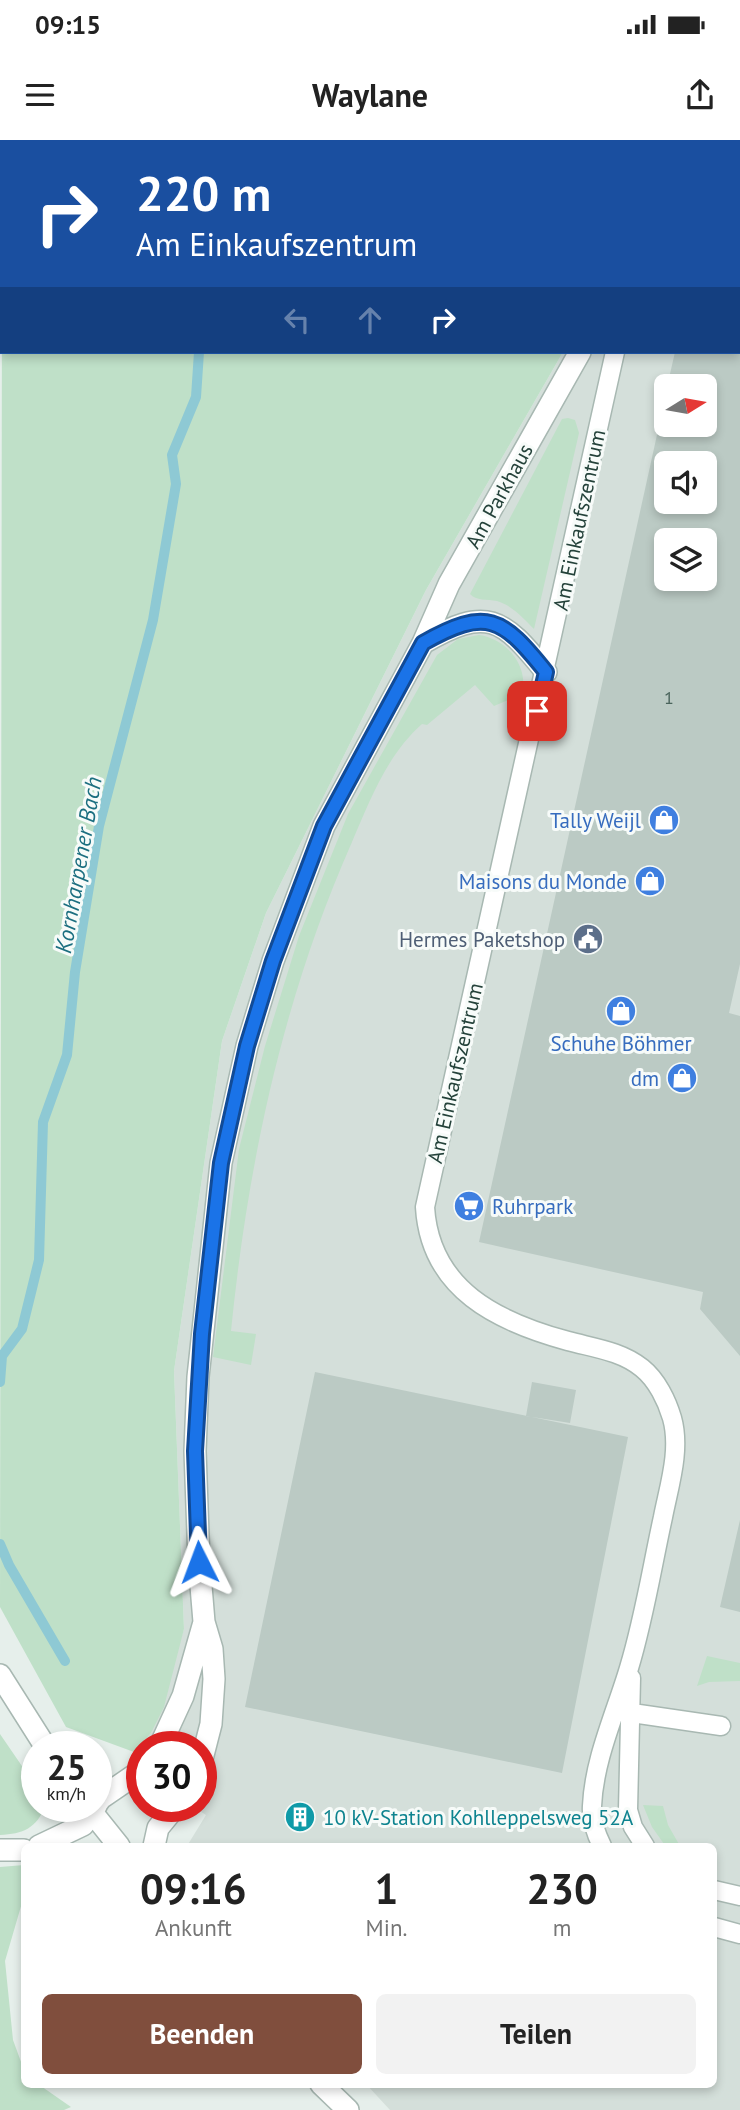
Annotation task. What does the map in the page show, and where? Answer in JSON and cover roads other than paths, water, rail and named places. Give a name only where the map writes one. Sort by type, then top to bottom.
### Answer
[{"type":"street","name":"Am Parkhaus","points":[[209,1731],[214,1679],[212,1649],[204,1622],[197,1511],[198,1377],[221,1163],[247,1046],[273,961],[324,826],[423,643],[449,584],[579,354]]},
{"type":"street","points":[[423,643],[451,627],[472,620],[497,624],[519,639],[546,672]]},
{"type":"street","name":"Am Parkhaus","points":[[167,1731],[183,1696],[204,1622]]},
{"type":"street","points":[[0,1675],[35,1731]]},
{"type":"street","points":[[45,1843],[85,1822]]},
{"type":"street","points":[[103,1822],[117,1843]]},
{"type":"street","points":[[155,1843],[158,1828],[163,1822]]},
{"type":"street","points":[[0,1850],[21,1850]]},
{"type":"street","points":[[325,2088],[348,2110]]},
{"type":"lane","name":"Am Einkaufszentrum","points":[[600,1843],[595,1832],[591,1807],[601,1759],[631,1664],[675,1451],[672,1419],[661,1392],[644,1369],[619,1354],[533,1329],[491,1312],[471,1299],[442,1266],[430,1240],[426,1216],[428,1196],[615,354]]},
{"type":"lane","name":"Am Einkaufszentrum","points":[[631,1664],[632,1713],[626,1784],[628,1810],[644,1843]]},
{"type":"lane","points":[[632,1713],[721,1726]]},
{"type":"lane","points":[[717,1891],[740,1896]]},
{"type":"lane","points":[[717,1928],[740,1934]]},
{"type":"waterway","name":"Kornharpener Bach","points":[[0,1382],[2,1356],[22,1329],[39,1260],[43,1122],[67,1055],[75,972],[99,826],[153,620],[176,484],[172,455],[196,397],[199,354]]},
{"type":"waterway","name":"Kornharpener Bach","points":[[0,1544],[9,1565],[65,1661]]},
{"type":"place","name":"Tally Weijl","points":[[664,820]]},
{"type":"place","name":"Maisons du Monde","points":[[650,881]]},
{"type":"place","name":"Hermes Paketshop","points":[[588,939]]},
{"type":"place","name":"Schuhe Böhmer","points":[[621,1011]]},
{"type":"place","name":"dm","points":[[682,1078]]},
{"type":"place","name":"Ruhrpark","points":[[469,1206]]},
{"type":"place","name":"10 kV-Station Kohlleppelsweg 52A","points":[[300,1817]]}]
